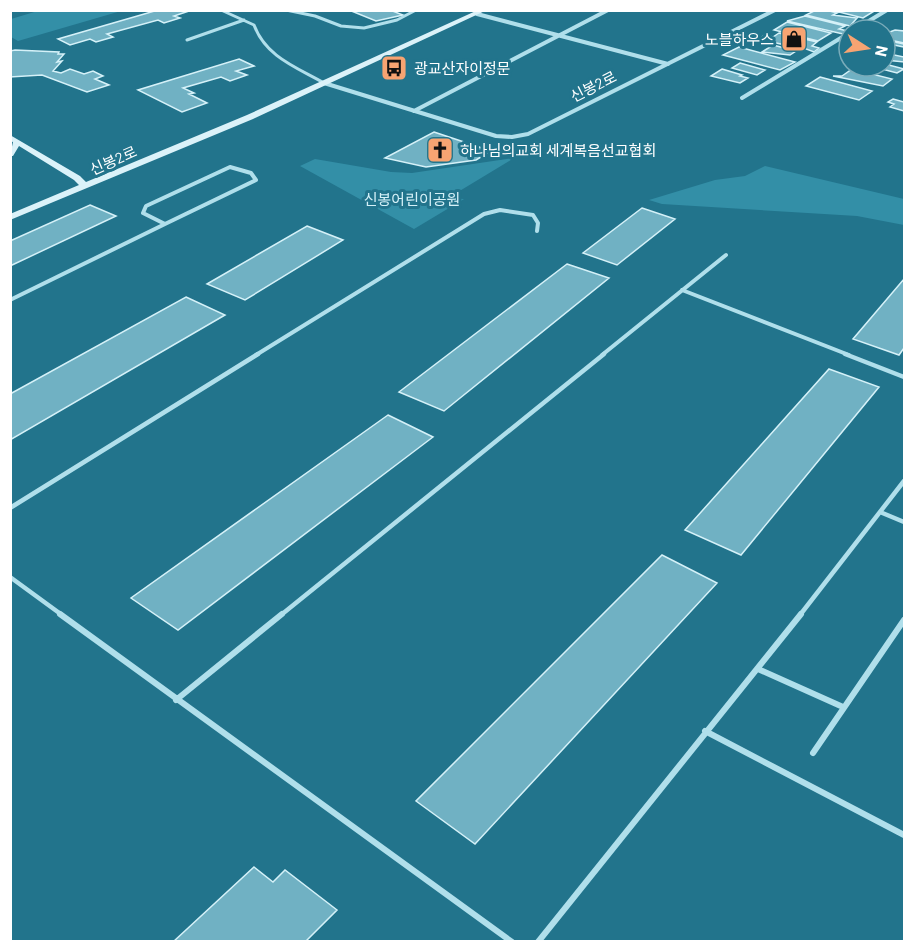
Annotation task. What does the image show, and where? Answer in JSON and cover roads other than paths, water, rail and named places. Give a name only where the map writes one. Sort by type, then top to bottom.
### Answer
[{"type":"street","points":[[414,111],[608,10]]},
{"type":"street","name":"신봉2로","points":[[324,83],[496,136],[512,137],[528,134],[775,10]]},
{"type":"street","points":[[874,18],[887,10]]},
{"type":"street","points":[[481,12],[668,64]]},
{"type":"street","name":"신봉2로","points":[[10,217],[85,187],[324,83],[481,12]]},
{"type":"street","points":[[742,98],[837,40]]},
{"type":"street","points":[[10,154],[14,139],[77,178],[85,187]]},
{"type":"lane","points":[[220,10],[254,25],[260,41],[270,52],[324,83]]},
{"type":"lane","points":[[286,10],[321,17],[331,23],[373,27],[408,16],[416,10]]},
{"type":"lane","points":[[187,40],[243,20]]},
{"type":"lane","points":[[10,300],[166,225],[256,180],[251,173],[230,167],[146,206],[143,213],[166,225]]},
{"type":"lane","points":[[10,508],[484,214],[501,210],[533,215],[538,223],[537,231]]},
{"type":"lane","points":[[176,700],[726,255]]},
{"type":"lane","points":[[682,290],[904,377]]},
{"type":"lane","points":[[538,942],[705,731],[758,669],[904,481]]},
{"type":"lane","points":[[880,512],[904,522]]},
{"type":"lane","points":[[10,577],[176,700],[512,942]]},
{"type":"lane","points":[[813,753],[904,620]]},
{"type":"lane","points":[[758,669],[843,707]]},
{"type":"lane","points":[[705,731],[904,835]]},
{"type":"place","name":"노블하우스","points":[[794,39]]},
{"type":"place","name":"광교산자이정문","points":[[394,68]]},
{"type":"place","name":"하나님의교회 세계복음선교협회","points":[[440,150]]},
{"type":"park label","name":"신봉어린이공원","points":[[412,199]]}]
